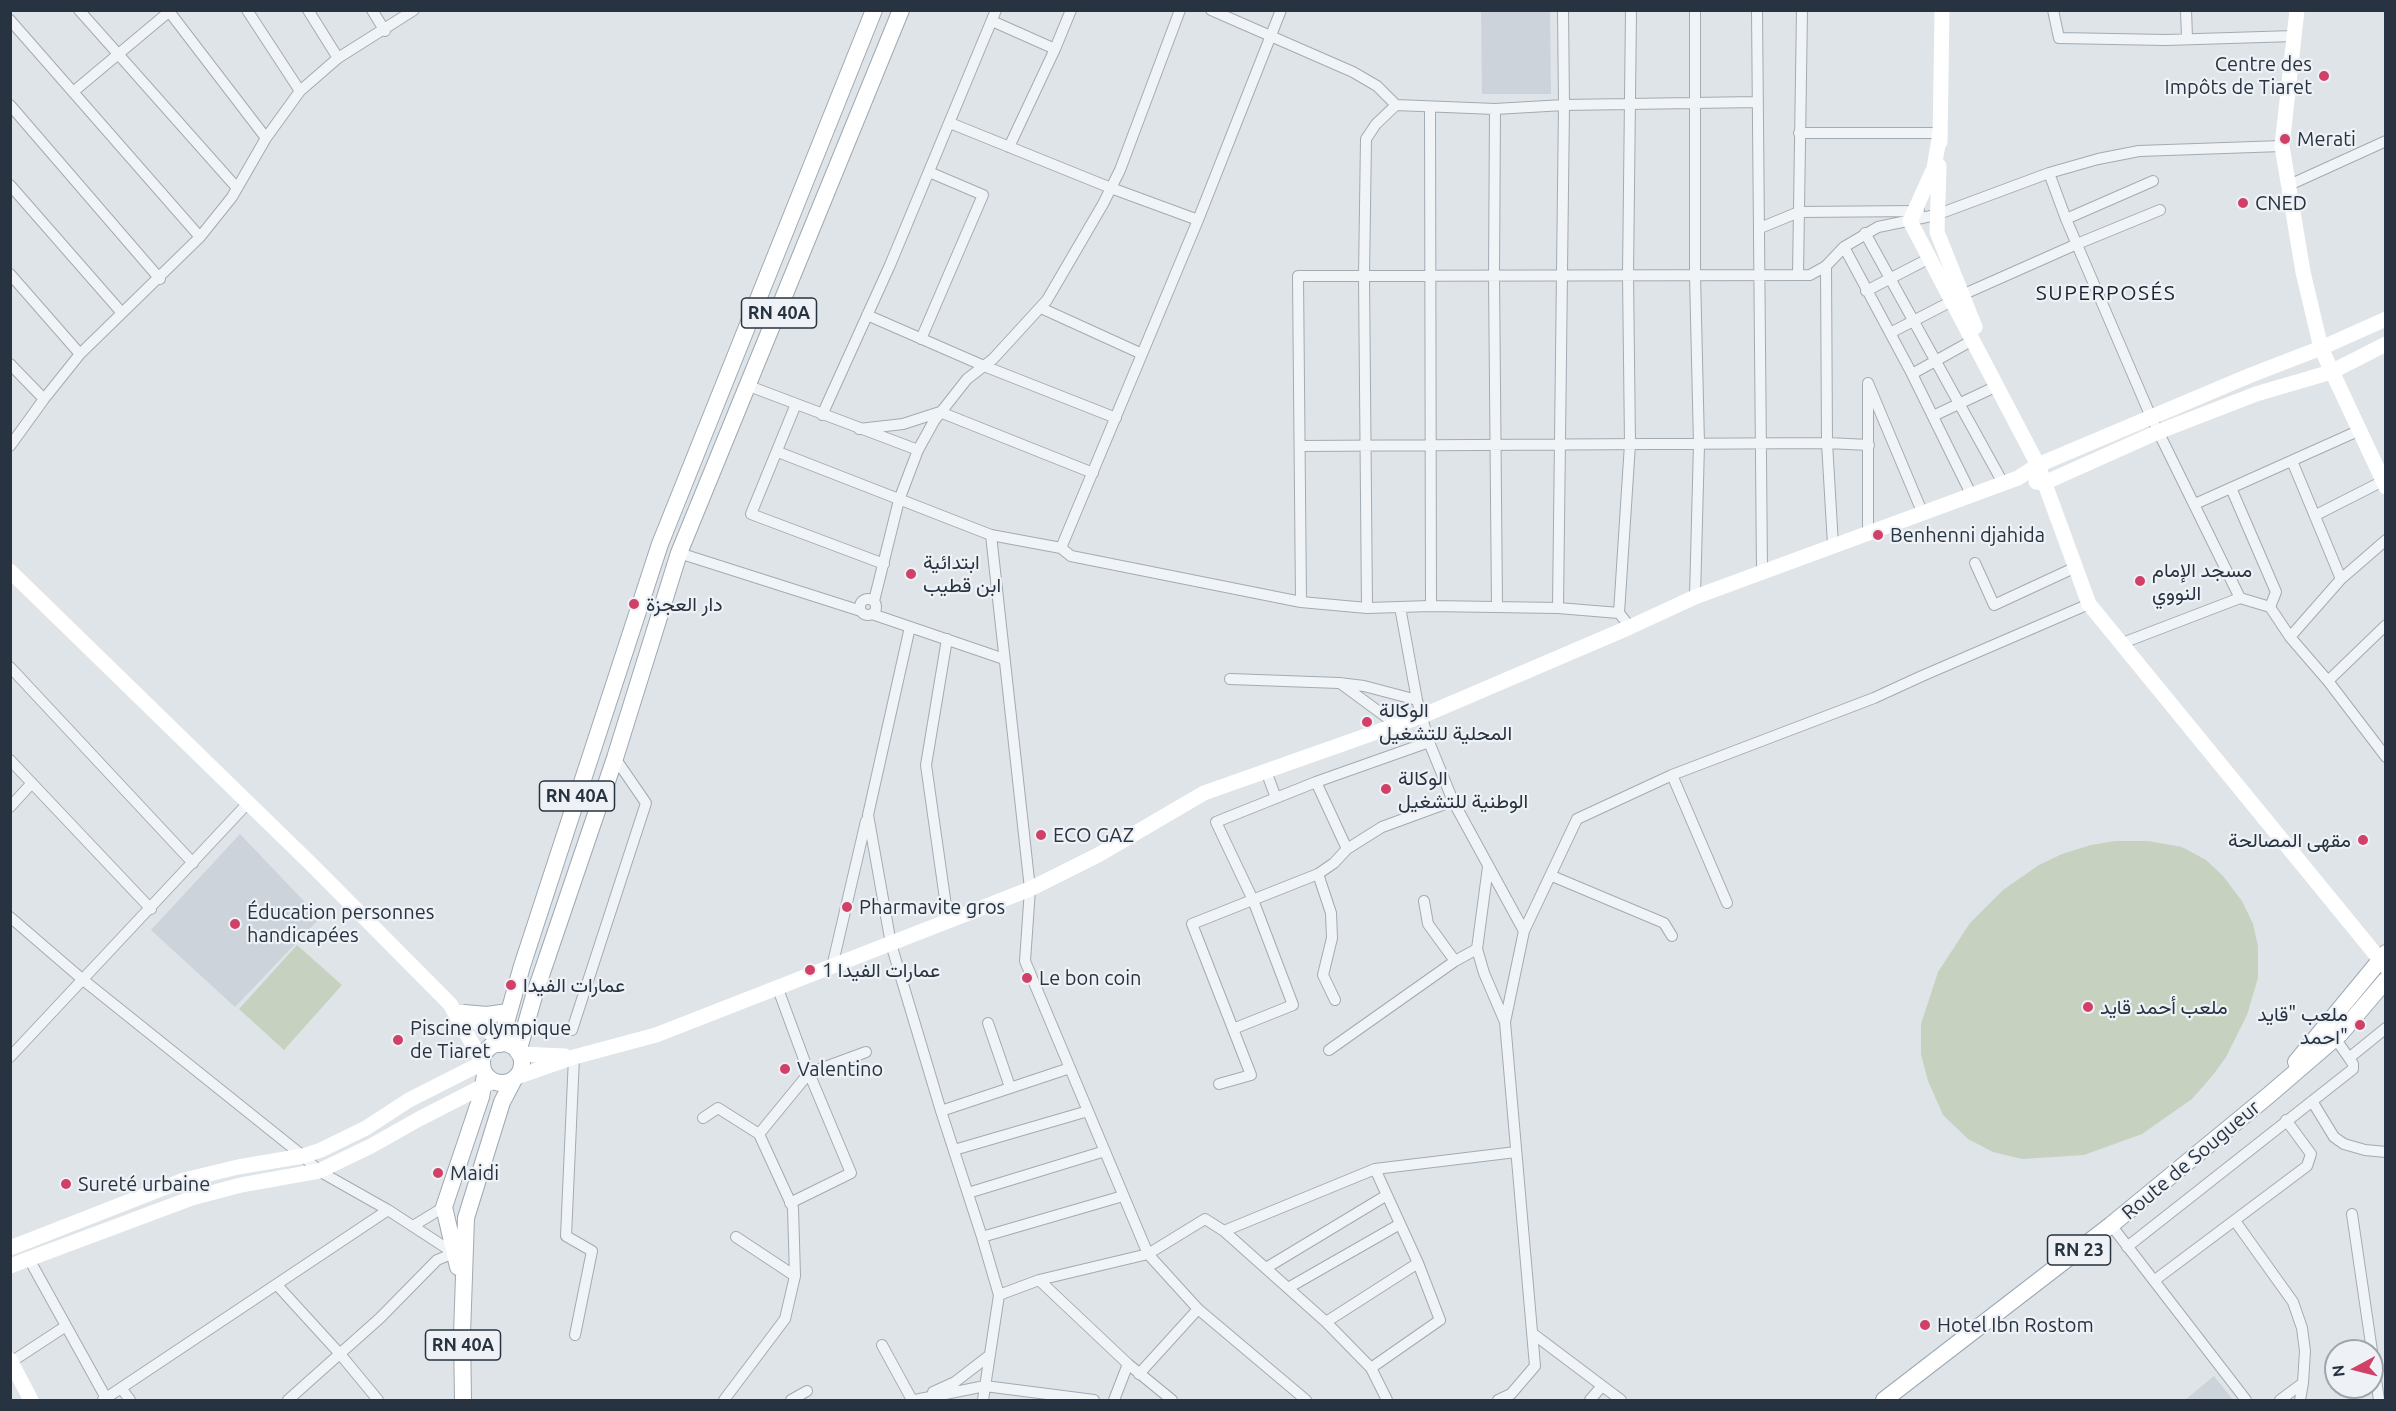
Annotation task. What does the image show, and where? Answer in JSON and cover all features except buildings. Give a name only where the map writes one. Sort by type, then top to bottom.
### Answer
[{"type":"main road","name":"RN 40A","points":[[499,1044],[660,544],[874,10]]},
{"type":"main road","name":"RN 40A","points":[[518,1053],[534,996],[615,758],[680,553],[703,491],[749,386],[901,10]]},
{"type":"main road","points":[[1942,10],[1937,231],[1957,298],[1973,340],[2038,465],[2089,603],[2120,644],[2383,960]]},
{"type":"main road","points":[[2297,10],[2282,146],[2287,186],[2303,272],[2321,348],[2384,484]]},
{"type":"main road","points":[[1940,134],[1934,168],[1912,216],[1928,258],[1957,298],[1997,386]]},
{"type":"main road","points":[[450,1004],[485,1073],[504,1083],[574,1057],[656,1035],[1030,889],[1098,855],[1204,793],[1422,716],[1695,597],[2018,478],[2038,465],[2321,348],[2385,319]]},
{"type":"main road","points":[[2018,478],[2044,483],[2158,432],[2256,394],[2331,372],[2385,344]]},
{"type":"main road","points":[[10,572],[312,864],[450,1004],[489,1030],[499,1044]]},
{"type":"main road","name":"RN 23","points":[[2269,1095],[2383,960]]},
{"type":"main road","name":"RN 23","points":[[2269,1095],[2335,1038],[2385,980]]},
{"type":"main road","points":[[464,1013],[487,1015],[508,1012]]},
{"type":"main road","points":[[444,1207],[485,1073],[487,1049],[499,1044],[510,1045],[518,1053],[521,1068],[515,1078]]},
{"type":"main road","points":[[518,1053],[574,1057]]},
{"type":"main road","points":[[10,1248],[183,1180],[238,1167],[303,1156],[321,1150],[357,1132],[409,1100],[485,1073]]},
{"type":"main road","points":[[10,1266],[192,1198],[241,1185],[319,1171],[371,1146],[485,1073]]},
{"type":"main road","name":"RN 40A","points":[[464,1401],[463,1288],[466,1218],[502,1102],[515,1078]]},
{"type":"main road","name":"Route de Sougueur","points":[[1884,1401],[2112,1225],[2269,1095]]},
{"type":"main road","name":"RN 40A","points":[[444,1207],[463,1288]]},
{"type":"main road","points":[[11,1361],[31,1401]]},
{"type":"street","points":[[79,10],[237,188]]},
{"type":"street","points":[[247,10],[300,91]]},
{"type":"street","points":[[308,10],[338,58]]},
{"type":"street","points":[[372,10],[385,31]]},
{"type":"street","points":[[10,446],[80,354],[160,279],[200,237],[237,188],[266,138],[300,91],[338,58],[385,31],[414,10]]},
{"type":"street","points":[[1009,147],[1071,10]]},
{"type":"street","points":[[867,613],[877,608],[874,601],[899,500],[918,450],[940,412],[967,379],[984,366],[1041,308],[1111,188],[1180,10]]},
{"type":"street","points":[[1211,10],[1353,72],[1377,86],[1396,105],[1494,109],[1630,103],[1758,102]]},
{"type":"street","points":[[1061,548],[1198,220],[1281,10]]},
{"type":"street","points":[[1558,608],[1563,10]]},
{"type":"street","points":[[1630,627],[1619,613],[1630,444],[1628,275],[1631,10]]},
{"type":"street","points":[[1695,10],[1695,275],[1698,444],[1695,597]]},
{"type":"street","points":[[1757,10],[1762,571]]},
{"type":"street","points":[[1798,275],[1802,10]]},
{"type":"street","points":[[2054,10],[2059,38],[2166,40],[2294,36]]},
{"type":"street","points":[[2186,10],[2187,38]]},
{"type":"street","points":[[73,92],[169,11],[266,138]]},
{"type":"street","points":[[822,415],[929,172],[994,16],[1055,49]]},
{"type":"street","points":[[10,20],[200,237]]},
{"type":"street","points":[[10,105],[160,279]]},
{"type":"street","points":[[1367,608],[1364,276],[1366,139],[1376,124],[1396,105]]},
{"type":"street","points":[[1430,108],[1431,606]]},
{"type":"street","points":[[1494,109],[1497,606]]},
{"type":"street","points":[[950,123],[1111,188],[1198,220]]},
{"type":"street","points":[[1799,133],[1940,134]]},
{"type":"street","points":[[2287,186],[2385,141]]},
{"type":"street","points":[[1760,228],[1799,212],[1936,215],[2049,173],[2098,159],[2139,151],[2282,146]]},
{"type":"street","points":[[921,339],[982,195],[929,172]]},
{"type":"street","points":[[2049,173],[2066,219],[2151,417],[2240,598]]},
{"type":"street","points":[[2066,219],[2153,180]]},
{"type":"street","points":[[10,185],[123,314]]},
{"type":"street","points":[[1890,333],[1957,298],[2077,243],[2160,210]]},
{"type":"street","points":[[1301,602],[1298,276],[1810,275],[1826,266],[1844,247],[1865,233],[1912,216]]},
{"type":"street","points":[[1865,233],[2003,483]]},
{"type":"street","points":[[1844,247],[1912,374],[1972,496]]},
{"type":"street","points":[[1866,291],[1928,258]]},
{"type":"street","points":[[1826,266],[1827,443],[1833,545]]},
{"type":"street","points":[[10,274],[80,354]]},
{"type":"street","points":[[1041,308],[1142,354]]},
{"type":"street","points":[[867,315],[984,366],[1116,418]]},
{"type":"street","points":[[1912,374],[1973,340]]},
{"type":"street","points":[[10,364],[44,399]]},
{"type":"street","points":[[1868,533],[1868,383],[1923,514]]},
{"type":"street","points":[[749,386],[918,450]]},
{"type":"street","points":[[1933,416],[1997,386]]},
{"type":"street","points":[[796,404],[751,514],[884,564]]},
{"type":"street","points":[[859,429],[903,424],[940,412],[1093,473]]},
{"type":"street","points":[[2195,504],[2358,431]]},
{"type":"street","points":[[1300,446],[1760,443],[1869,445]]},
{"type":"street","points":[[777,452],[991,535],[1061,548],[1071,556],[1301,602],[1367,608],[1497,606],[1619,613]]},
{"type":"street","points":[[2292,461],[2341,579]]},
{"type":"street","points":[[2316,515],[2384,484]]},
{"type":"street","points":[[2231,488],[2276,592],[2270,607]]},
{"type":"street","points":[[991,535],[1030,889],[1025,962],[1148,1254],[1198,1309],[1306,1401]]},
{"type":"street","points":[[2290,638],[2341,579],[2385,540]]},
{"type":"street","points":[[680,553],[1004,659]]},
{"type":"street","points":[[1975,563],[1994,604],[2076,567]]},
{"type":"street","points":[[2120,644],[2240,598],[2270,607],[2290,638],[2328,681],[2385,757]]},
{"type":"street","points":[[1498,1401],[1511,1394],[1534,1366],[1505,1022],[1524,932],[1577,819],[1672,775],[1874,698],[2089,603]]},
{"type":"street","points":[[1400,607],[1417,700],[1430,742],[1453,801],[1524,932]]},
{"type":"street","points":[[2328,681],[2385,625]]},
{"type":"street","points":[[832,967],[910,627]]},
{"type":"street","points":[[947,639],[926,765],[948,920]]},
{"type":"street","points":[[10,667],[193,863]]},
{"type":"street","points":[[1230,679],[1340,683],[1364,686],[1417,700]]},
{"type":"street","points":[[1340,683],[1397,725]]},
{"type":"street","points":[[1233,1029],[1293,1005],[1252,900],[1216,822],[1316,782],[1430,742]]},
{"type":"street","points":[[572,1030],[646,803],[615,758]]},
{"type":"street","points":[[10,760],[151,909]]},
{"type":"street","points":[[1266,771],[1276,798]]},
{"type":"street","points":[[1672,775],[1727,903]]},
{"type":"street","points":[[1316,782],[1347,849]]},
{"type":"street","points":[[10,807],[32,783]]},
{"type":"street","points":[[1219,1084],[1251,1075],[1192,924],[1318,874],[1334,863],[1347,849],[1382,827],[1453,801]]},
{"type":"street","points":[[10,1057],[248,803]]},
{"type":"street","points":[[868,815],[891,944],[940,1111],[999,1295],[982,1401]]},
{"type":"street","points":[[1488,867],[1477,949],[1484,973],[1505,1022]]},
{"type":"street","points":[[1318,874],[1331,913],[1332,938],[1323,975],[1335,1000]]},
{"type":"street","points":[[1552,876],[1664,923],[1672,936]]},
{"type":"street","points":[[1424,901],[1428,924],[1455,961]]},
{"type":"street","points":[[10,917],[82,979],[319,1171],[388,1210],[454,1253]]},
{"type":"street","points":[[1329,1050],[1455,961],[1477,949]]},
{"type":"street","points":[[778,988],[808,1073],[851,1173],[790,1203]]},
{"type":"street","points":[[988,1023],[1010,1088]]},
{"type":"street","points":[[2349,1058],[2385,1028]]},
{"type":"street","points":[[2127,1247],[2353,1069],[2353,1064],[2335,1038]]},
{"type":"street","points":[[759,1134],[808,1073],[866,1052]]},
{"type":"street","points":[[574,1057],[566,1236],[592,1251],[575,1335]]},
{"type":"street","points":[[940,1111],[1070,1068]]},
{"type":"street","points":[[2312,1101],[2334,1137],[2343,1144],[2385,1152]]},
{"type":"street","points":[[703,1118],[718,1108],[759,1134],[793,1208],[795,1276],[785,1319],[724,1401]]},
{"type":"street","points":[[954,1150],[1088,1111]]},
{"type":"street","points":[[2155,1280],[2307,1166],[2311,1154],[2286,1120]]},
{"type":"street","points":[[968,1193],[1105,1151]]},
{"type":"street","points":[[1224,1231],[1375,1169],[1516,1152]]},
{"type":"street","points":[[1371,1368],[1440,1320],[1418,1263],[1375,1169]]},
{"type":"street","points":[[1266,1268],[1387,1195]]},
{"type":"street","points":[[982,1237],[1124,1196]]},
{"type":"street","points":[[413,1226],[444,1207]]},
{"type":"street","points":[[28,1259],[105,1399],[388,1210]]},
{"type":"street","points":[[2352,1214],[2370,1339]]},
{"type":"street","points":[[999,1295],[1039,1280],[1148,1254],[1205,1219],[1224,1231],[1326,1322],[1371,1368],[1387,1401]]},
{"type":"street","points":[[2235,1221],[2293,1302],[2302,1328],[2305,1351],[2300,1401]]},
{"type":"street","points":[[1288,1288],[1400,1224]]},
{"type":"street","points":[[2112,1225],[2246,1401]]},
{"type":"street","points":[[736,1237],[795,1276]]},
{"type":"street","points":[[288,1401],[380,1318],[437,1260],[454,1253]]},
{"type":"street","points":[[1326,1322],[1418,1263]]},
{"type":"street","points":[[1039,1280],[1128,1364],[1172,1401]]},
{"type":"street","points":[[277,1285],[340,1354],[378,1401]]},
{"type":"street","points":[[1140,1374],[1198,1309]]},
{"type":"street","points":[[11,1361],[66,1326]]},
{"type":"street","points":[[1532,1333],[1621,1401]]},
{"type":"street","points":[[882,1345],[914,1401]]},
{"type":"street","points":[[914,1401],[955,1382],[990,1355]]},
{"type":"street","points":[[1114,1401],[1128,1364]]},
{"type":"street","points":[[2280,1401],[2303,1383]]},
{"type":"street","points":[[914,1401],[985,1386],[1033,1397],[1094,1401]]},
{"type":"street","points":[[1590,1401],[1602,1386]]},
{"type":"street","points":[[121,1388],[130,1401]]},
{"type":"street","points":[[791,1401],[807,1391]]},
{"type":"shaded area","points":[[1481,11],[1550,11],[1551,94],[1482,94]]},
{"type":"shaded area","name":"Éducation personnes handicapées","points":[[240,834],[320,918],[235,1007],[151,930]]},
{"type":"shaded area","points":[[2214,1376],[2233,1400],[2185,1400]]},
{"type":"green space","name":"ملعب أحمد قايد","points":[[2115,841],[2148,841],[2182,847],[2206,860],[2223,876],[2242,901],[2253,924],[2258,946],[2258,978],[2247,1015],[2226,1057],[2192,1099],[2142,1134],[2084,1155],[2022,1159],[1993,1152],[1968,1139],[1943,1115],[1928,1081],[1921,1054],[1921,1024],[1938,972],[1970,923],[2003,890],[2039,865],[2062,854],[2091,845]]},
{"type":"green space","points":[[297,945],[342,985],[284,1050],[239,1009]]},
{"type":"place","name":"Centre des Impôts de Tiaret","points":[[2324,76]]},
{"type":"place","name":"Merati","points":[[2285,139]]},
{"type":"place","name":"CNED","points":[[2243,203]]},
{"type":"place","name":"Benhenni djahida","points":[[1878,535]]},
{"type":"place","name":"ابتدائية ابن قطيب","points":[[911,574]]},
{"type":"place","name":"مسجد الإمام النووي","points":[[2140,581]]},
{"type":"place","name":"دار العجزة","points":[[634,604]]},
{"type":"place","name":"الوكالة المحلية للتشغيل","points":[[1367,722]]},
{"type":"place","name":"الوكالة الوطنية للتشغيل","points":[[1386,789]]},
{"type":"place","name":"ECO GAZ","points":[[1041,835]]},
{"type":"place","name":"مقهى المصالحة","points":[[2363,840]]},
{"type":"place","name":"Pharmavite gros","points":[[847,907]]},
{"type":"place","name":"Éducation personnes handicapées","points":[[235,924]]},
{"type":"place","name":"عمارات الفيدا 1","points":[[810,970]]},
{"type":"place","name":"Le bon coin","points":[[1027,978]]},
{"type":"place","name":"عمارات الفيدا","points":[[511,985]]},
{"type":"place","name":"ملعب أحمد قايد","points":[[2088,1007]]},
{"type":"place","name":"ملعب \"قايد احمد\"","points":[[2360,1025]]},
{"type":"place","name":"Piscine olympique de Tiaret","points":[[398,1040]]},
{"type":"place","name":"Valentino","points":[[785,1069]]},
{"type":"place","name":"Maidi","points":[[438,1173]]},
{"type":"place","name":"Sureté urbaine","points":[[66,1184]]},
{"type":"place","name":"Hotel Ibn Rostom","points":[[1925,1325]]},
{"type":"district","name":"SUPERPOSÉS","points":[[2106,293]]}]
